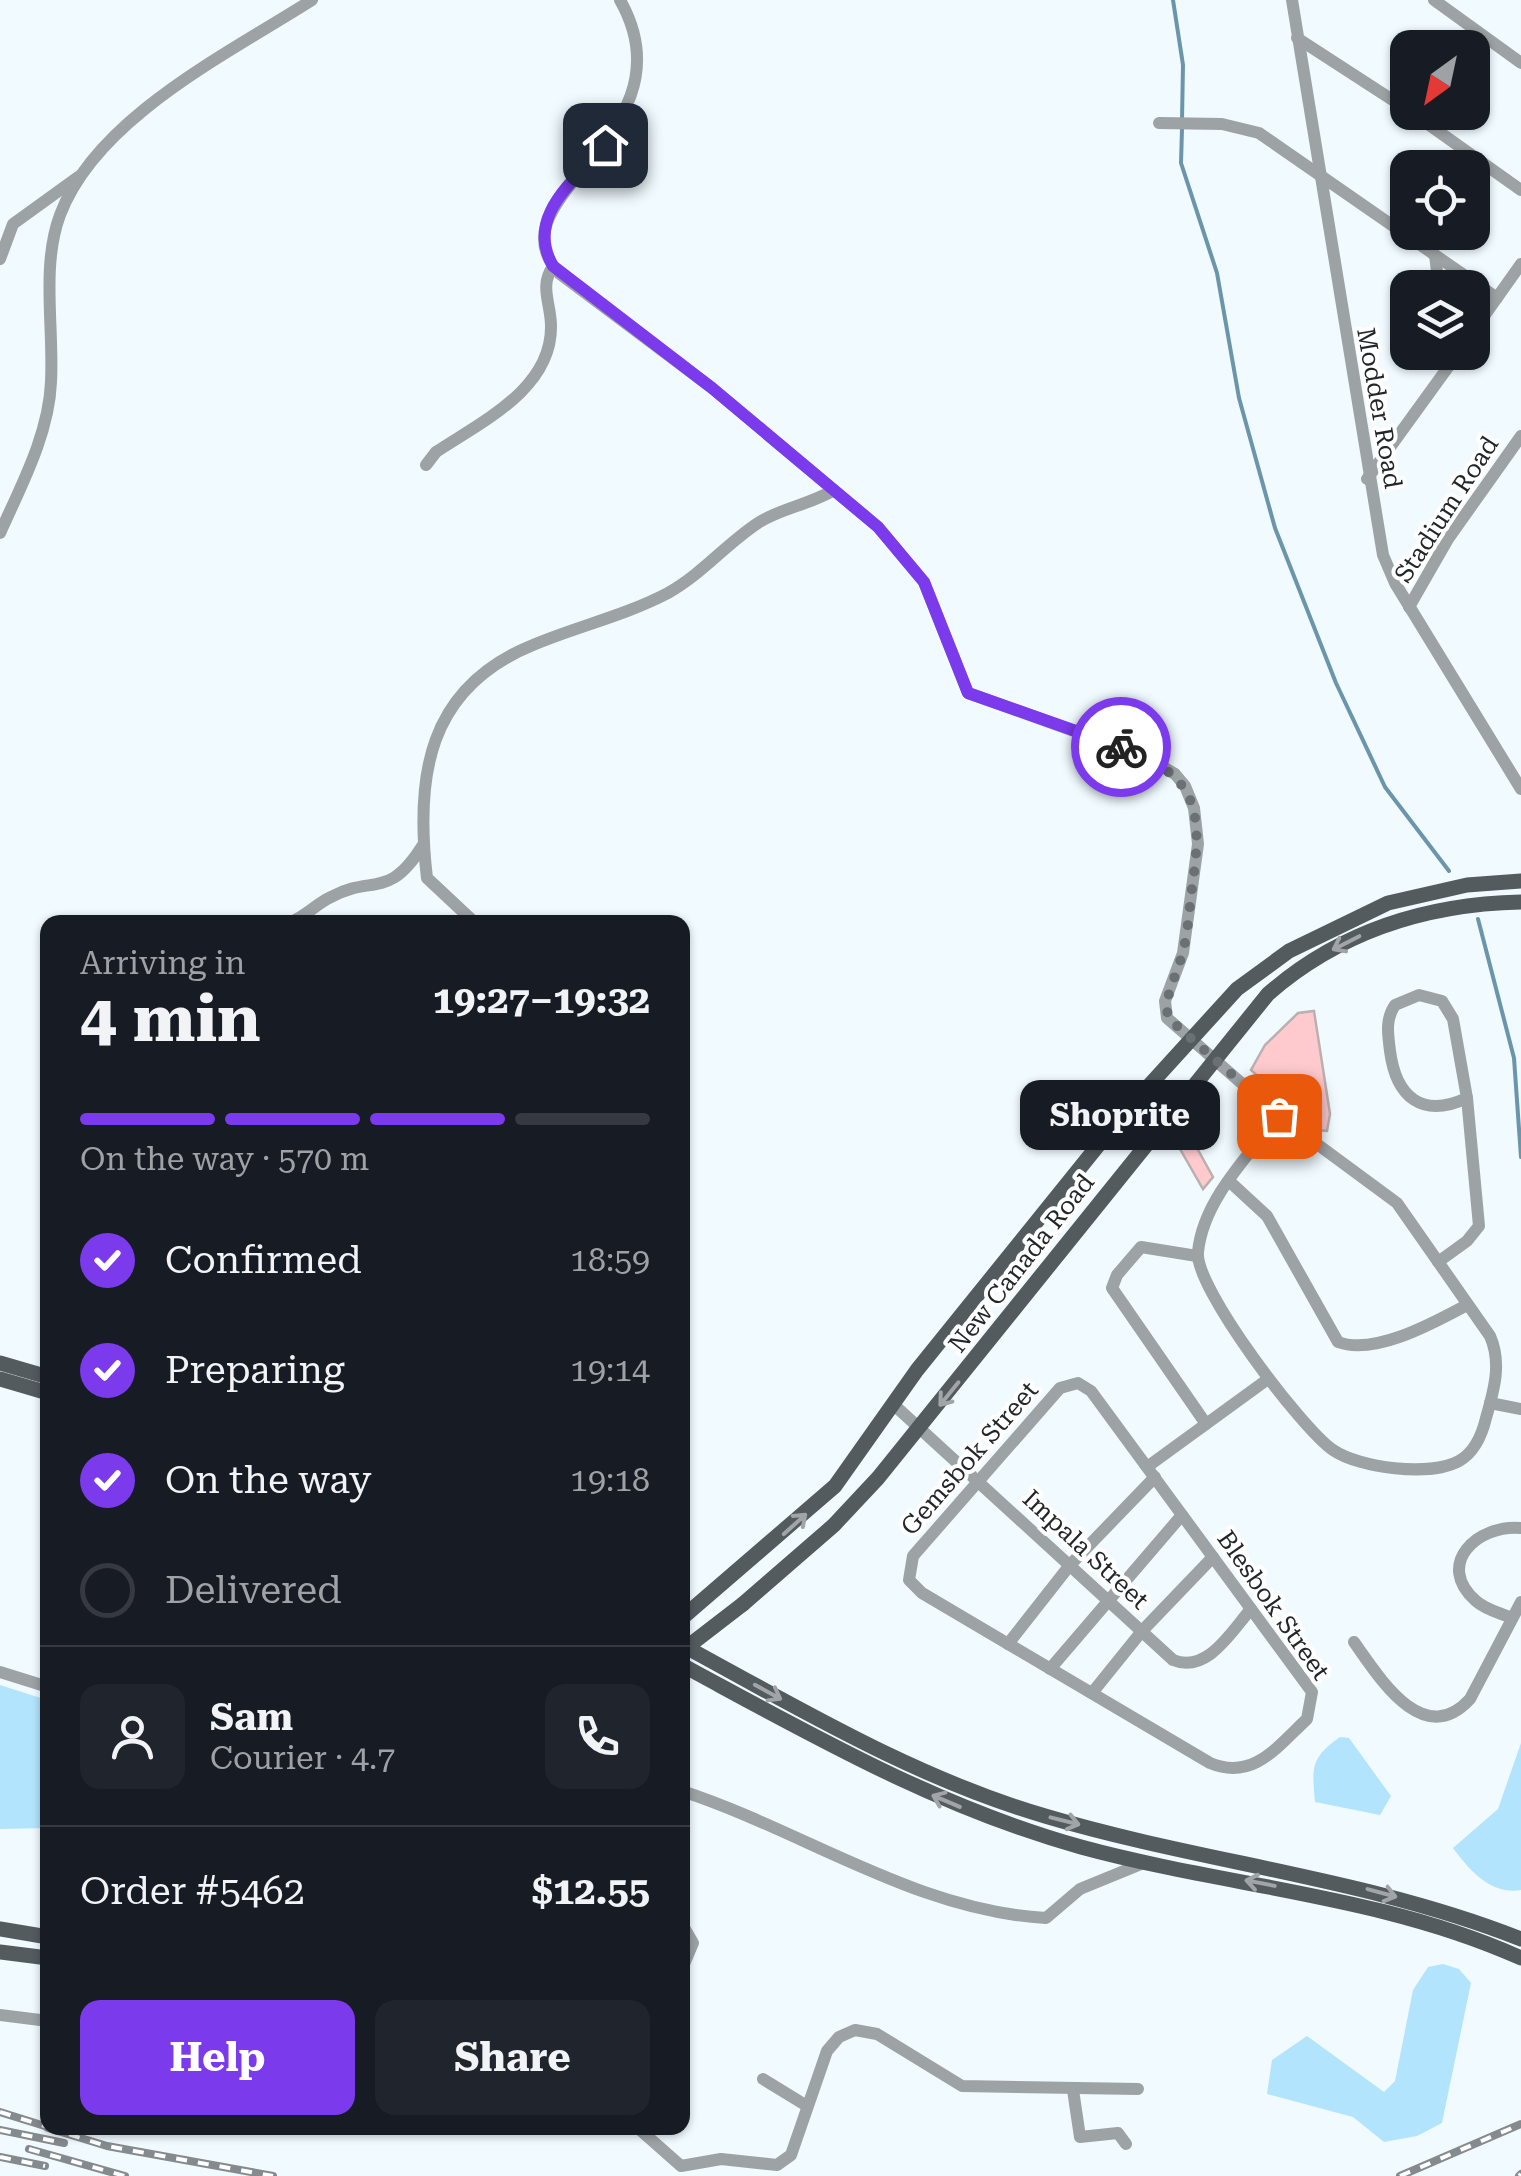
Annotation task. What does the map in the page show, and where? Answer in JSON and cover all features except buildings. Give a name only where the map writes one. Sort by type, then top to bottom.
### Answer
[{"type":"main road","name":"New Canada Road","points":[[690,1612],[835,1486],[893,1404],[1124,1112],[1237,989],[1289,952],[1371,909],[1423,892],[1521,882]]},
{"type":"main road","name":"New Canada Road","points":[[690,1642],[743,1604],[834,1525],[921,1427],[1258,1004],[1307,964],[1384,924],[1474,904],[1521,902]]},
{"type":"main road","points":[[0,1363],[40,1375]]},
{"type":"main road","points":[[0,1378],[40,1390]]},
{"type":"main road","points":[[690,1652],[824,1723],[965,1788],[1128,1837],[1377,1891],[1454,1913],[1521,1939]]},
{"type":"main road","points":[[690,1668],[916,1788],[1020,1828],[1146,1862],[1366,1906],[1442,1927],[1521,1958]]},
{"type":"main road","points":[[0,1929],[40,1936]]},
{"type":"main road","points":[[0,1952],[40,1957]]},
{"type":"street","points":[[0,258],[14,224],[80,176],[138,113],[312,0]]},
{"type":"street","points":[[620,0],[637,42],[633,90],[612,135],[550,208],[543,242],[553,266],[712,388],[878,527],[920,575],[968,693],[1144,756],[1185,786],[1194,808],[1198,844],[1183,954],[1165,1001],[1168,1018],[1211,1060],[1279,1116],[1397,1203],[1467,1305],[1498,1355],[1480,1439],[1458,1461],[1406,1468],[1367,1464],[1329,1447],[1268,1379],[1231,1322],[1197,1256],[1204,1224],[1229,1181],[1279,1116]]},
{"type":"street","name":"Modder Road","points":[[1292,0],[1383,555],[1410,607],[1521,789]]},
{"type":"street","points":[[1434,0],[1521,64]]},
{"type":"street","points":[[1297,38],[1390,99]]},
{"type":"street","points":[[1166,124],[1246,128],[1496,298]]},
{"type":"street","points":[[1436,130],[1521,190]]},
{"type":"street","points":[[0,533],[44,422],[51,386],[52,261],[60,216],[80,176]]},
{"type":"street","points":[[1435,256],[1436,270]]},
{"type":"street","points":[[1490,307],[1521,264]]},
{"type":"street","points":[[426,464],[436,452],[522,392],[538,372],[548,354],[552,329],[544,284],[553,266]]},
{"type":"street","points":[[1368,479],[1447,370]]},
{"type":"street","name":"Stadium Road","points":[[1410,607],[1448,538],[1521,436]]},
{"type":"street","points":[[467,915],[427,878],[426,762],[447,717],[475,678],[532,645],[601,624],[668,592],[759,522],[805,507],[834,490]]},
{"type":"street","points":[[302,915],[334,895],[385,884],[414,861],[424,846]]},
{"type":"street","points":[[1438,1262],[1467,1241],[1478,1226],[1467,1098],[1448,1008],[1431,996],[1413,997],[1395,1005],[1387,1026],[1401,1088],[1414,1100],[1435,1107],[1448,1107],[1467,1098]]},
{"type":"street","points":[[1229,1181],[1266,1216],[1314,1293],[1331,1332],[1343,1344],[1361,1345],[1418,1331],[1467,1305]]},
{"type":"street","points":[[1197,1256],[1141,1248],[1118,1275],[1112,1290],[1206,1424]]},
{"type":"street","points":[[1008,1644],[1151,1472],[1206,1424],[1268,1379]]},
{"type":"street","name":"Blesbok Street","points":[[908,1576],[916,1590],[1210,1764],[1237,1771],[1250,1768],[1307,1719],[1314,1701],[1297,1669],[1091,1391],[1078,1384]]},
{"type":"street","name":"Gemsbok Street","points":[[908,1576],[912,1556],[976,1479],[1049,1398],[1065,1385],[1078,1384]]},
{"type":"street","points":[[1490,1403],[1521,1409]]},
{"type":"street","name":"Impala Street","points":[[893,1404],[1174,1660],[1191,1664],[1211,1654],[1251,1610]]},
{"type":"street","points":[[1050,1668],[1182,1514]]},
{"type":"street","points":[[1512,1618],[1473,1598],[1462,1578],[1461,1560],[1475,1538],[1502,1528],[1521,1528]]},
{"type":"street","points":[[1092,1694],[1142,1631],[1213,1557]]},
{"type":"street","points":[[1354,1642],[1408,1710],[1439,1716],[1458,1710],[1470,1699],[1521,1602]]},
{"type":"street","points":[[0,1672],[40,1684]]},
{"type":"street","points":[[690,1794],[913,1888],[1018,1916],[1046,1918],[1080,1888],[1146,1862]]},
{"type":"street","points":[[0,2014],[40,2020]]},
{"type":"street","points":[[645,2135],[676,2164],[687,2166],[721,2159],[773,2166],[791,2155],[827,2051],[839,2037],[855,2030],[876,2034],[962,2086],[1138,2089]]},
{"type":"street","points":[[763,2079],[807,2106]]},
{"type":"street","points":[[1072,2090],[1079,2136],[1118,2133],[1126,2144]]},
{"type":"shaded area","points":[[0,1685],[40,1698],[40,1828],[0,1829]]},
{"type":"shaded area","points":[[1340,1737],[1349,1738],[1391,1796],[1380,1815],[1315,1802],[1315,1765],[1323,1751]]},
{"type":"shaded area","points":[[1521,1743],[1521,1890],[1510,1891],[1482,1880],[1453,1848],[1498,1809]]},
{"type":"shaded area","points":[[1443,1964],[1459,1969],[1471,1983],[1442,2123],[1417,2136],[1384,2142],[1353,2117],[1267,2094],[1272,2060],[1307,2036],[1384,2092],[1395,2081],[1413,1990],[1428,1967]]},
{"type":"waterway","points":[[1173,0],[1183,65],[1182,120]]},
{"type":"waterway","points":[[1182,129],[1181,163],[1217,273],[1239,398],[1275,528],[1336,683],[1385,787],[1449,871]]},
{"type":"waterway","points":[[1478,919],[1514,1058],[1521,1157]]},
{"type":"railway","points":[[0,2112],[40,2124]]},
{"type":"railway","points":[[1400,2176],[1521,2124]]},
{"type":"railway","points":[[0,2130],[64,2143]]},
{"type":"railway","points":[[71,2135],[107,2146],[273,2176]]},
{"type":"railway","points":[[29,2149],[125,2176]]},
{"type":"railway","points":[[0,2157],[45,2166]]},
{"type":"way so far","points":[[1121,747],[1160,763],[1174,774],[1191,799],[1198,827],[1183,954],[1165,1001],[1168,1018],[1211,1060],[1279,1116]]},
{"type":"place","name":"Shoprite","points":[[1279,1116]]},
{"type":"route","points":[[605,145],[554,202],[546,217],[543,242],[553,266],[712,388],[878,527],[924,582],[968,693],[1076,731],[1096,742],[1121,747]]}]
